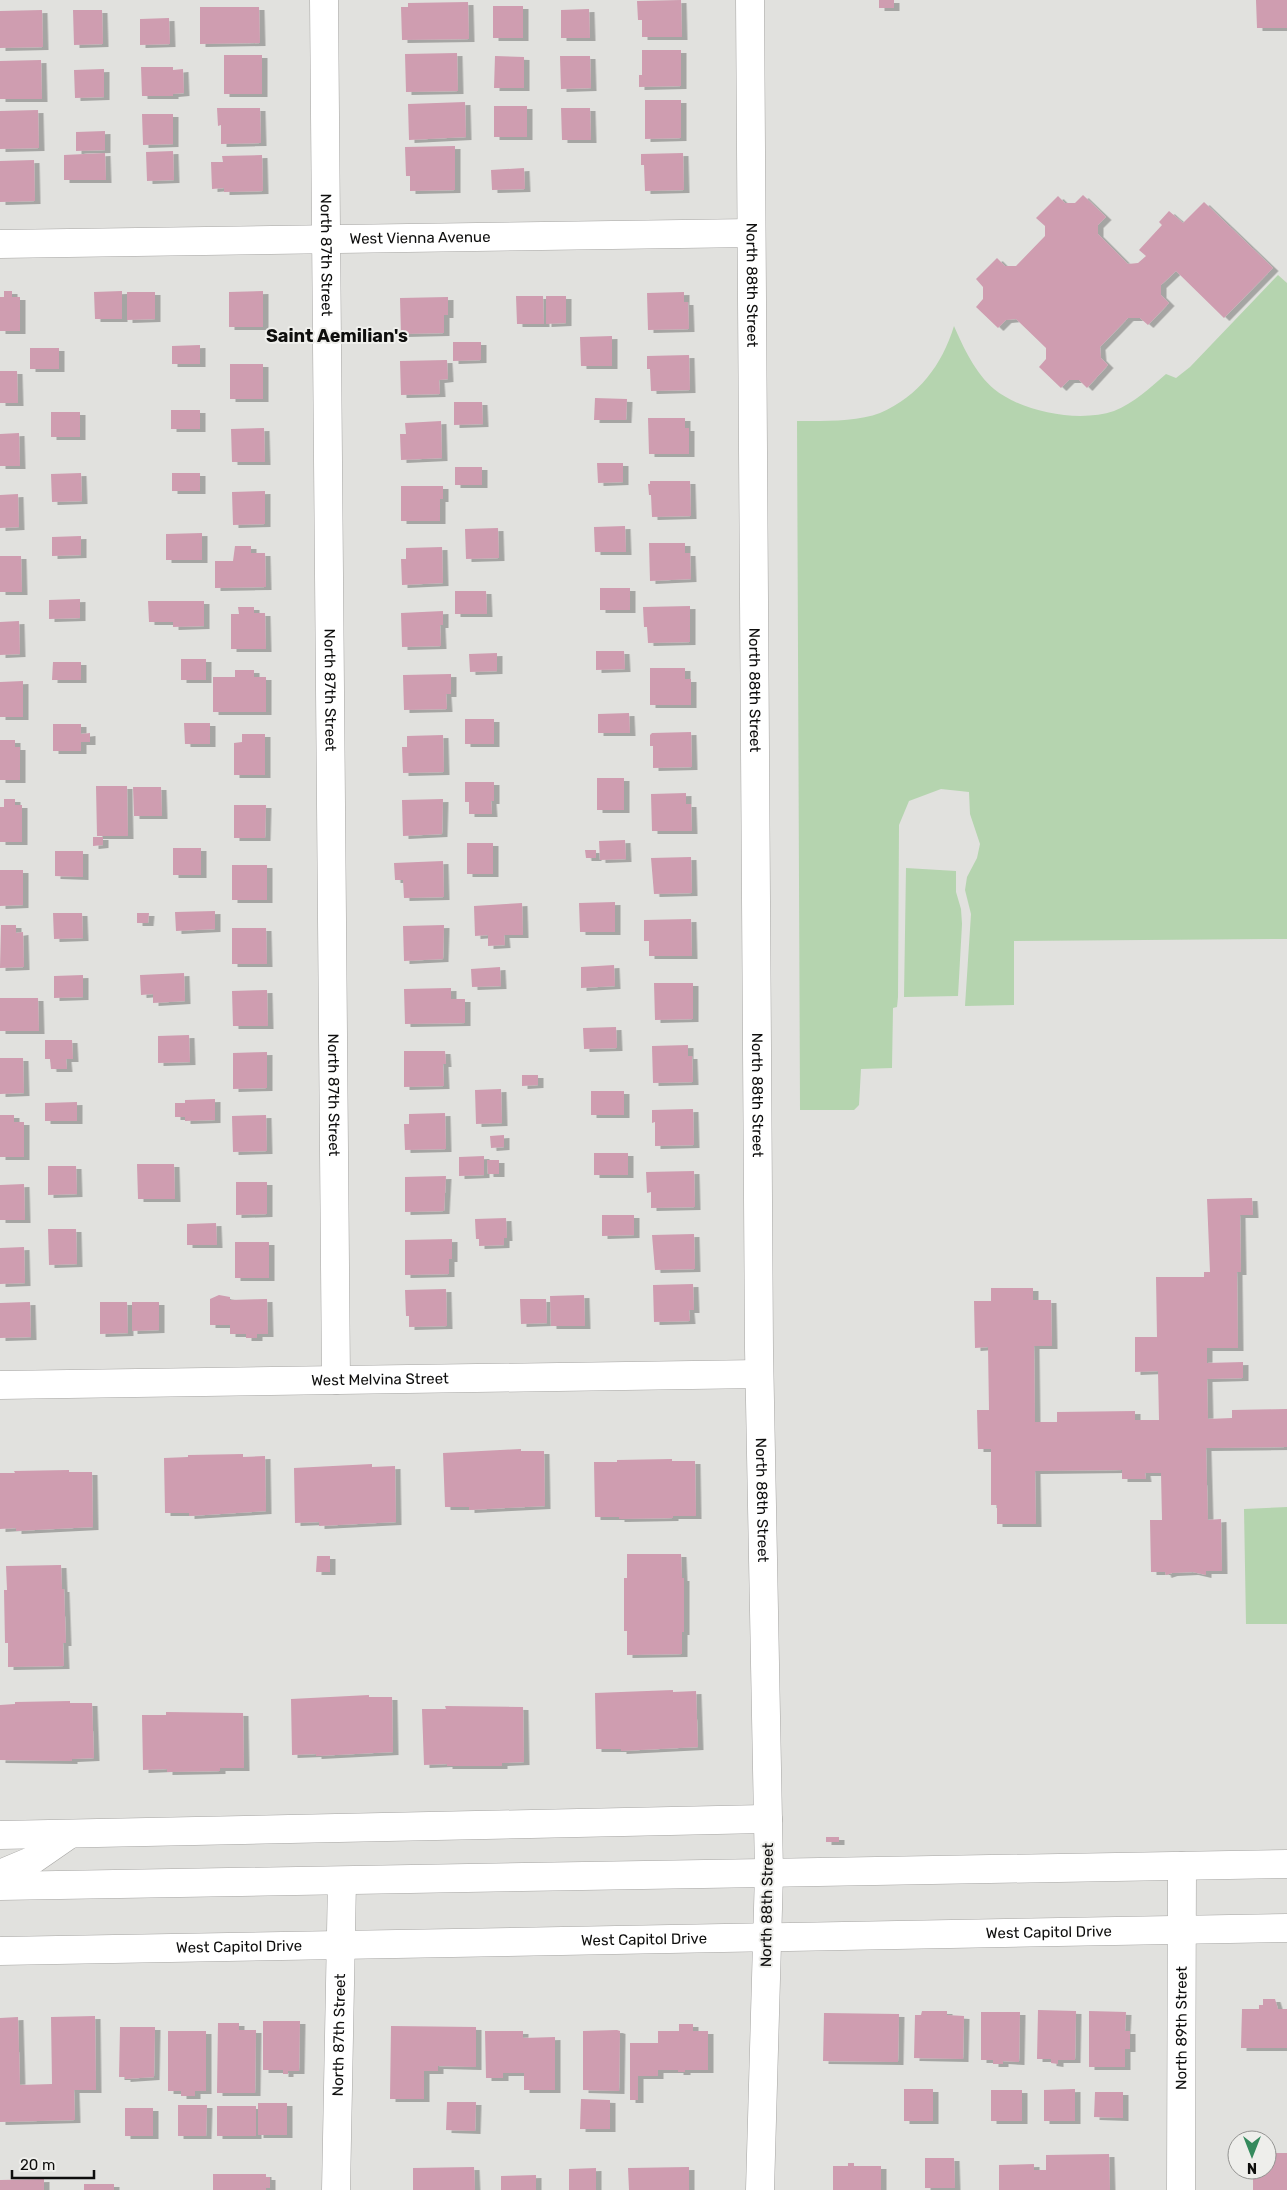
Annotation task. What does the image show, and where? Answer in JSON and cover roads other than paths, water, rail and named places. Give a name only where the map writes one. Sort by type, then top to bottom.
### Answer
[{"type":"street","name":"North 87th Street","points":[[324,0],[336,1380]]},
{"type":"street","name":"North 88th Street","points":[[750,0],[750,233],[759,1374],[769,1873],[760,2190]]},
{"type":"street","name":"West Vienna Avenue","points":[[0,244],[750,233]]},
{"type":"street","name":"West Melvina Street","points":[[0,1385],[759,1374]]},
{"type":"street","points":[[0,1835],[768,1819]]},
{"type":"street","points":[[0,1874],[31,1861],[70,1834]]},
{"type":"street","points":[[0,1886],[1287,1864]]},
{"type":"street","name":"North 89th Street","points":[[1181,2190],[1182,1866]]},
{"type":"street","name":"North 87th Street","points":[[336,2190],[342,1881]]},
{"type":"street","name":"West Capitol Drive","points":[[0,1951],[1287,1928]]},
{"type":"district","name":"Saint Aemilian's","points":[[337,336]]}]
